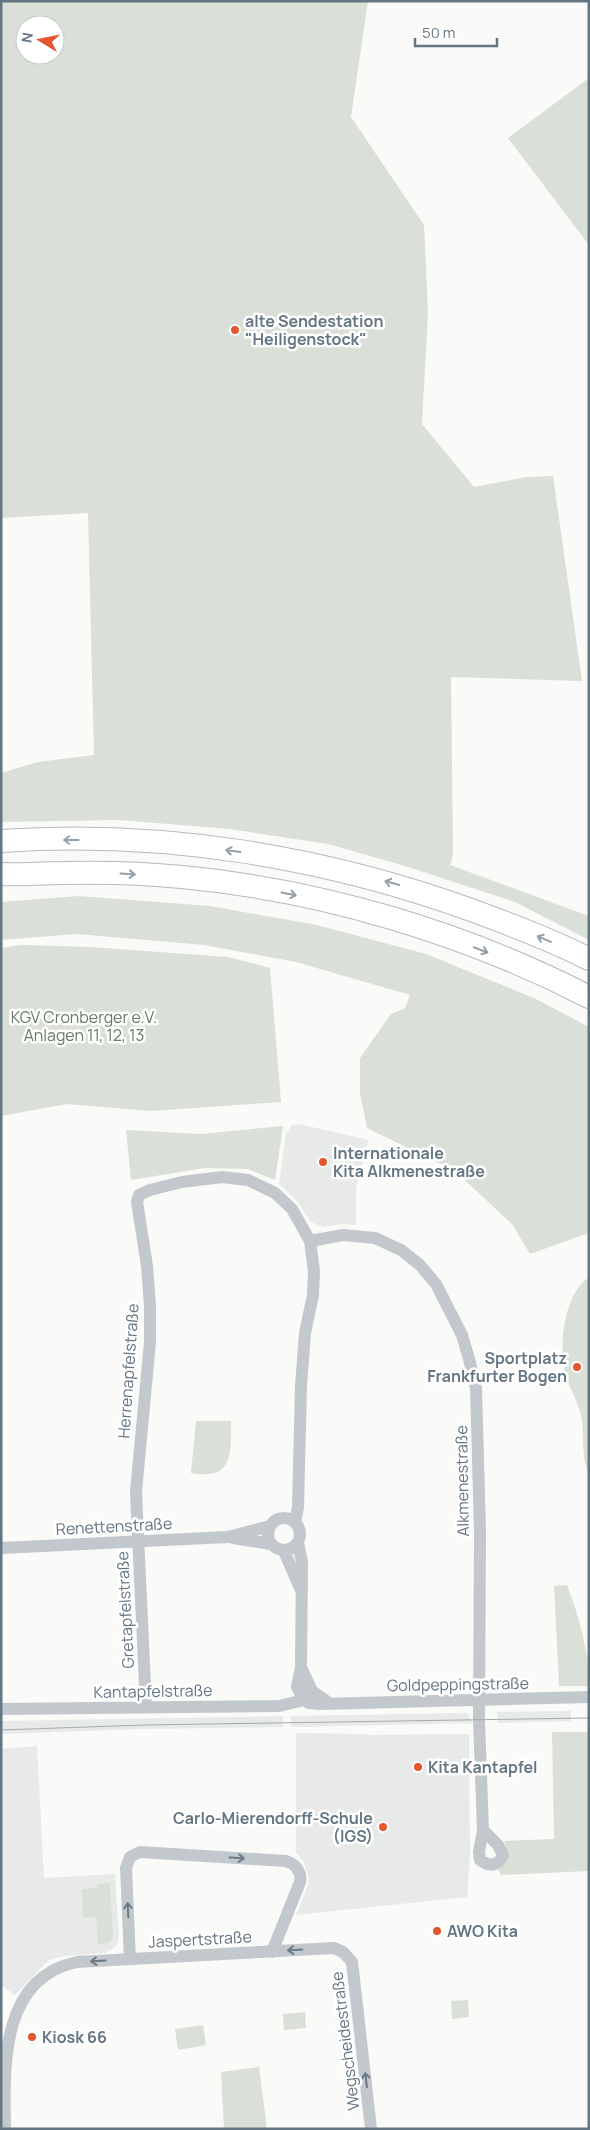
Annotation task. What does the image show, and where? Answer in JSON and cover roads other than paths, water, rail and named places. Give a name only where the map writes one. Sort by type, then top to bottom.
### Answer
[{"type":"highway","points":[[1,841],[110,839],[169,842],[256,854],[336,869],[438,898],[501,921],[589,960]]},
{"type":"highway","points":[[4,875],[115,873],[184,877],[349,906],[486,951],[589,997]]},
{"type":"street","name":"Herrenapfelstraße","points":[[138,1541],[136,1492],[150,1342],[150,1306],[146,1259],[138,1213],[139,1195],[150,1190],[222,1177],[248,1180],[275,1194],[292,1209],[310,1241],[314,1271],[313,1295],[306,1333],[301,1386],[298,1506],[295,1522]]},
{"type":"street","name":"Alkmenestraße","points":[[310,1241],[343,1235],[375,1238],[401,1250],[420,1265],[436,1284],[449,1306],[462,1335],[476,1388],[477,1408],[481,1601],[479,1701],[483,1830]]},
{"type":"street","name":"Herrenapfelstraße","points":[[282,1518],[298,1480]]},
{"type":"street","points":[[298,1543],[292,1549],[277,1550],[268,1539],[270,1526],[273,1522],[282,1518],[295,1522],[300,1530],[298,1543],[302,1562],[301,1667],[297,1687],[304,1700]]},
{"type":"street","name":"Renettenstraße","points":[[228,1537],[270,1526]]},
{"type":"street","name":"Renettenstraße","points":[[1,1548],[228,1537],[271,1544]]},
{"type":"street","name":"Gretapfelstraße","points":[[138,1541],[146,1707]]},
{"type":"street","points":[[284,1551],[302,1594]]},
{"type":"street","points":[[301,1667],[312,1691],[329,1703]]},
{"type":"street","name":"Goldpeppingstraße","points":[[304,1700],[314,1704],[589,1698]]},
{"type":"street","name":"Kantapfelstraße","points":[[1,1709],[279,1706],[304,1700]]},
{"type":"street","name":"Jaspertstraße","points":[[130,1959],[126,1868],[130,1857],[140,1852],[291,1862],[299,1872],[300,1882],[272,1952]]},
{"type":"street","name":"Jaspertstraße","points":[[5,2129],[5,2086],[9,2036],[14,2018],[28,1991],[53,1970],[66,1964],[130,1959],[334,1948],[343,1952]]},
{"type":"street","name":"Wegscheidestraße","points":[[343,1952],[352,1962],[371,2129]]},
{"type":"tram line","points":[[1,1730],[145,1725],[589,1718]]},
{"type":"place","name":"alte Sendestation \"Heiligenstock\"","points":[[235,330]]},
{"type":"place","name":"Internationale Kita Alkmenestraße","points":[[323,1162]]},
{"type":"place","name":"Sportplatz Frankfurter Bogen","points":[[577,1367]]},
{"type":"place","name":"Kita Kantapfel","points":[[418,1767]]},
{"type":"place","name":"Carlo-Mierendorff-Schule (IGS)","points":[[383,1827]]},
{"type":"place","name":"AWO Kita","points":[[437,1931]]},
{"type":"place","name":"Kiosk 66","points":[[32,2037]]},
{"type":"park label","name":"KGV Cronberger e.V. Anlagen 11, 12, 13","points":[[84,1026]]}]
